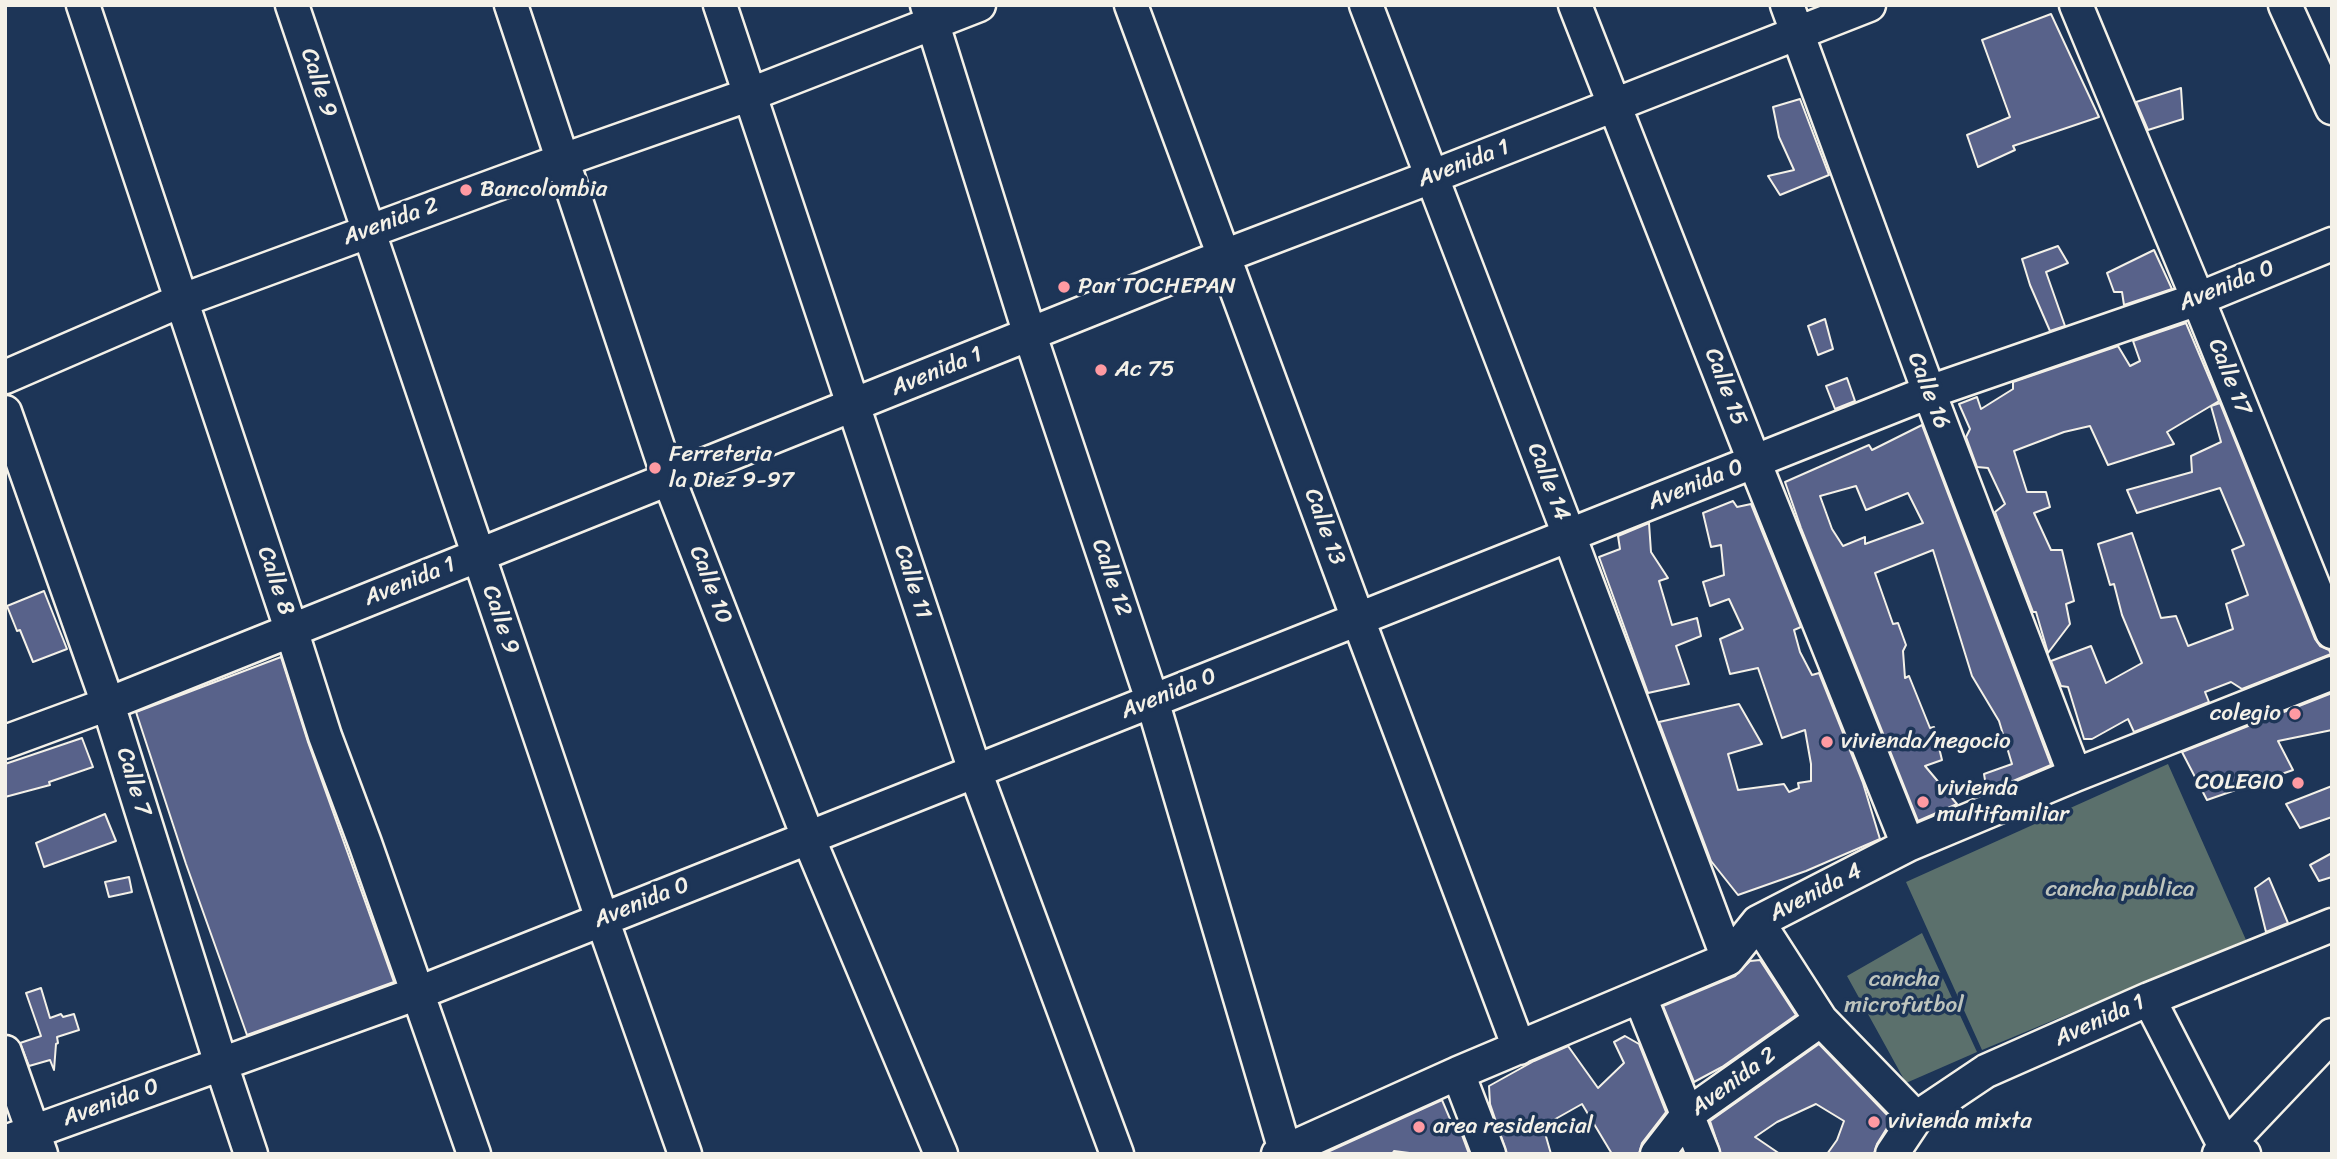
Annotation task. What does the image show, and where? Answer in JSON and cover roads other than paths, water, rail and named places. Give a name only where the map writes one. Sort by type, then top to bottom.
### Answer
[{"type":"street","name":"Calle 8","points":[[83,5],[325,736],[474,1154]]},
{"type":"street","name":"Calle 9","points":[[292,5],[602,919],[685,1154]]},
{"type":"street","name":"Calle 10","points":[[511,5],[668,477],[808,837],[941,1154]]},
{"type":"street","name":"Calle 11","points":[[720,5],[975,771],[1117,1154]]},
{"type":"street","name":"Avenida 2","points":[[5,377],[180,301],[368,230],[751,94],[930,13],[979,5]]},
{"type":"street","name":"Calle 13","points":[[1131,5],[1520,1048]]},
{"type":"street","name":"Calle 14","points":[[1366,5],[1728,959]]},
{"type":"street","name":"Calle 15","points":[[1575,5],[1908,845]]},
{"type":"street","name":"Avenida 1","points":[[5,742],[108,704],[1224,256],[1615,105],[1792,19],[1869,5]]},
{"type":"street","name":"Calle 17","points":[[2076,5],[2332,632]]},
{"type":"street","points":[[2285,5],[2332,108]]},
{"type":"street","name":"Calle 12","points":[[930,13],[1030,335],[1152,700],[1283,1153]]},
{"type":"street","name":"Calle 16","points":[[1792,19],[1929,392],[2075,775]]},
{"type":"street","name":"Avenida 0","points":[[26,1142],[221,1063],[418,993],[1929,392],[2198,299],[2332,244]]},
{"type":"street","name":"Calle 7","points":[[5,412],[108,704],[251,1154]]},
{"type":"street","name":"Avenida 4","points":[[1283,1153],[1458,1073],[1728,959],[1758,922],[1908,845],[2332,673]]},
{"type":"street","points":[[1758,922],[1821,1020],[1916,1118]]},
{"type":"street","name":"Avenida 1","points":[[1892,1154],[1916,1118],[1986,1071],[2149,999],[2332,925]]},
{"type":"street","points":[[1640,997],[1703,1154]]},
{"type":"street","points":[[2149,999],[2229,1151],[2332,1035]]},
{"type":"street","name":"Avenida 2","points":[[1657,1154],[1688,1114],[1821,1020]]},
{"type":"street","points":[[5,1052],[26,1142]]},
{"type":"street","points":[[1458,1073],[1489,1154]]},
{"type":"place","name":"Bancolombia","points":[[466,190]]},
{"type":"place","name":"Pan TOCHEPAN","points":[[1064,287]]},
{"type":"place","name":"Ac 75","points":[[1101,370]]},
{"type":"place","name":"Ferreteria la Diez 9-97","points":[[655,468]]},
{"type":"place","name":"colegio","points":[[2295,714]]},
{"type":"place","name":"vivienda/negocio","points":[[1827,742]]},
{"type":"place","name":"COLEGIO","points":[[2298,783]]},
{"type":"place","name":"vivienda multifamiliar","points":[[1923,802]]},
{"type":"place","name":"vivienda mixta","points":[[1874,1122]]},
{"type":"place","name":"area residencial","points":[[1419,1127]]},
{"type":"park label","name":"cancha publica","points":[[2120,890]]},
{"type":"park label","name":"cancha microfutbol","points":[[1904,993]]}]
